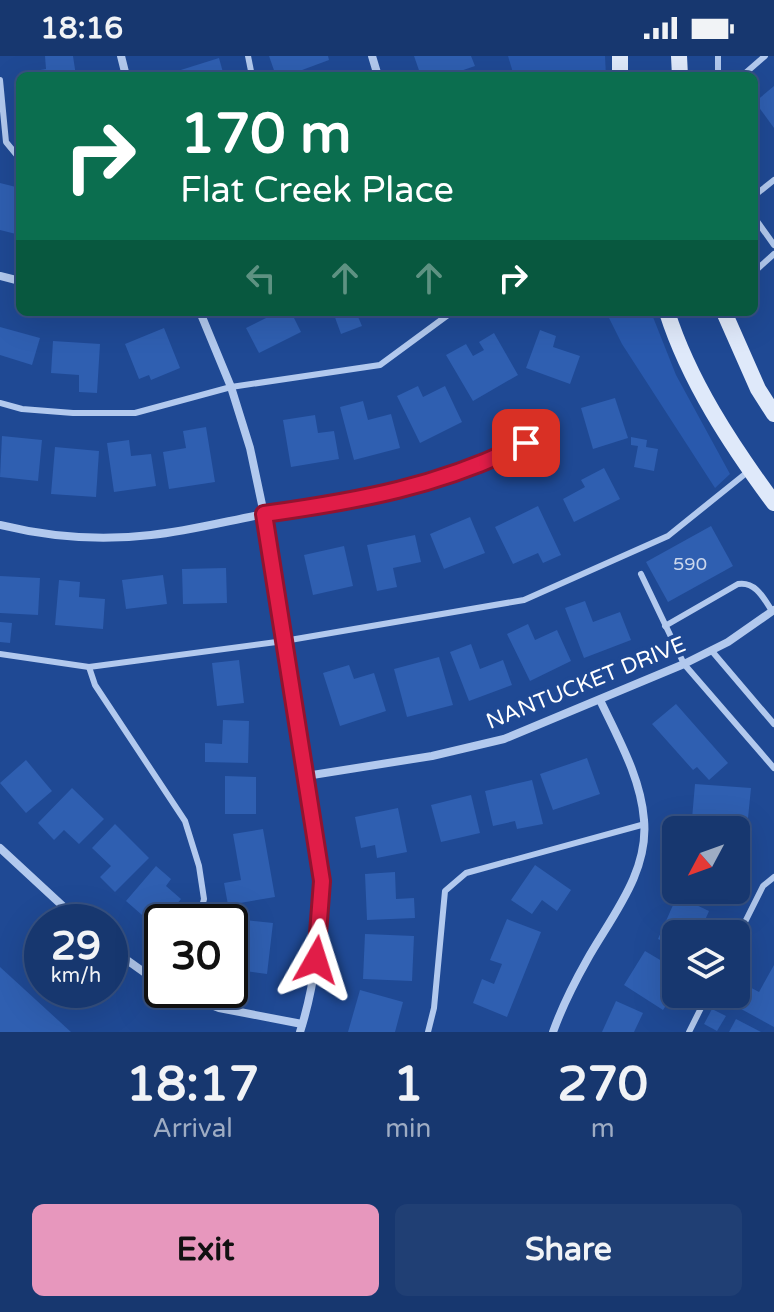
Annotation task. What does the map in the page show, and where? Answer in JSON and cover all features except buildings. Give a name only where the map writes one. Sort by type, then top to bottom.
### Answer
[{"type":"main road","points":[[669,316],[691,373],[750,470],[774,503]]},
{"type":"main road","points":[[726,316],[758,389],[774,414]]},
{"type":"street","points":[[202,316],[231,387],[250,448],[264,514],[322,881],[313,988],[301,1028],[219,1008]]},
{"type":"street","points":[[0,525],[35,534],[150,536],[403,490],[447,477],[526,443]]},
{"type":"street","name":"NANTUCKET DRIVE","points":[[306,776],[432,756],[504,739],[684,664],[728,642],[773,611]]},
{"type":"street","points":[[553,1032],[587,959],[627,893],[639,863],[645,824],[641,799],[626,757],[600,700]]},
{"type":"street","points":[[0,848],[61,904]]},
{"type":"lane","points":[[747,72],[765,56]]},
{"type":"lane","points":[[0,80],[6,142],[16,154]]},
{"type":"lane","points":[[758,193],[774,180]]},
{"type":"lane","points":[[758,223],[774,245]]},
{"type":"lane","points":[[758,268],[774,254]]},
{"type":"lane","points":[[0,403],[22,409],[73,413],[135,413],[231,387],[380,365],[447,316]]},
{"type":"lane","points":[[0,654],[89,667],[284,641],[524,600],[668,536],[750,470]]},
{"type":"lane","points":[[641,574],[684,664],[774,768]]},
{"type":"lane","points":[[665,626],[738,584],[745,583],[755,588],[773,611]]},
{"type":"lane","points":[[711,650],[774,724]]},
{"type":"lane","points":[[89,667],[95,685],[185,821],[199,866],[203,904]]},
{"type":"lane","points":[[428,1032],[434,1008],[445,891],[466,873],[645,824]]},
{"type":"lane","points":[[746,920],[763,886],[774,877]]},
{"type":"lane","points":[[689,1032],[701,1008]]},
{"type":"shaded area","points":[[508,56],[605,56],[606,72],[513,72]]},
{"type":"shaded area","points":[[608,316],[653,316],[676,375],[730,474],[715,488],[622,344]]},
{"type":"route","points":[[316,960],[322,881],[264,514],[403,490],[447,477],[526,443]]}]
